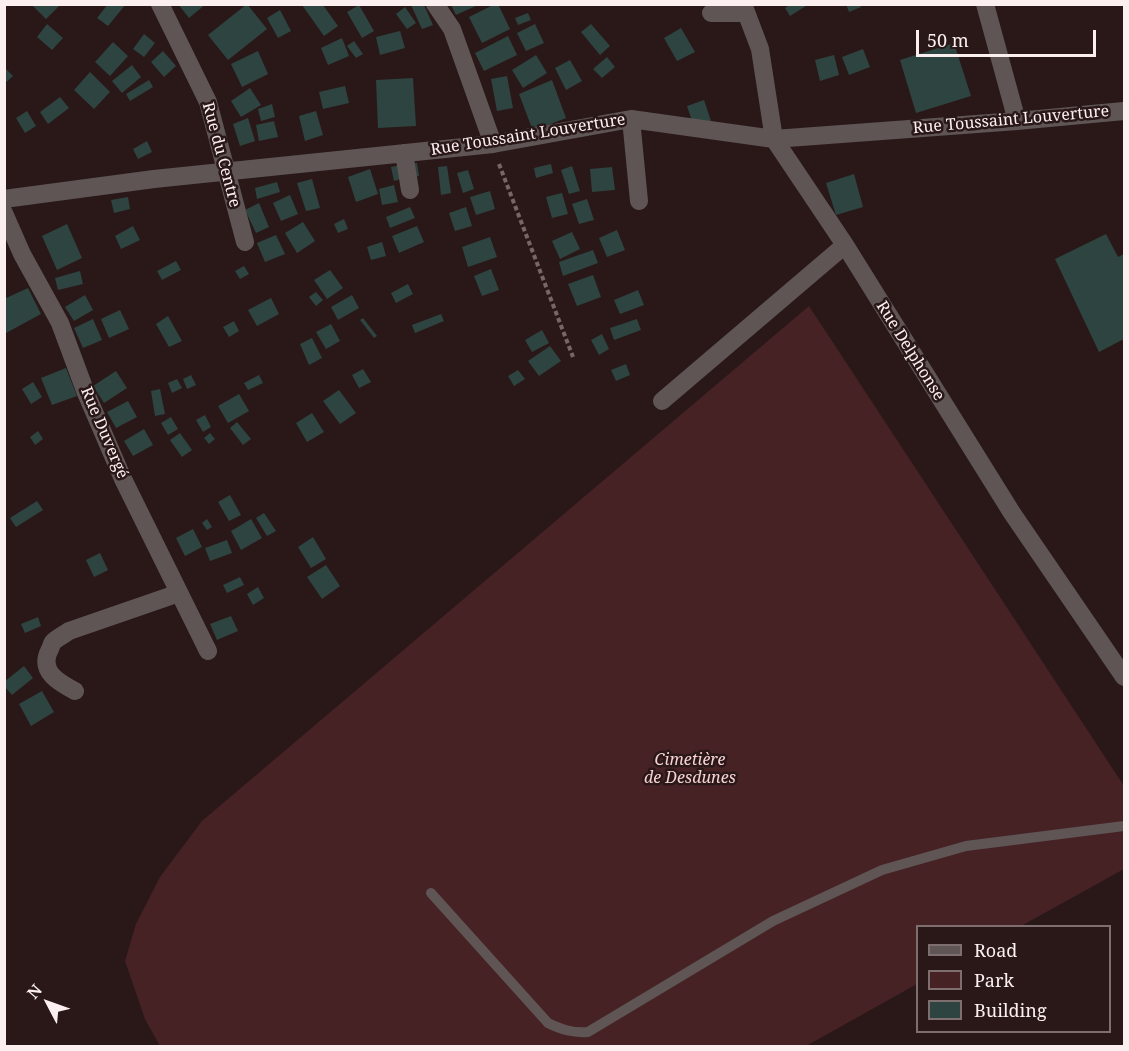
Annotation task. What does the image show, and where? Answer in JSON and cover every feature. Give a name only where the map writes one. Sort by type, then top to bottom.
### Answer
[{"type":"street","name":"Rue du Centre","points":[[160,4],[208,102],[245,242]]},
{"type":"street","points":[[435,4],[452,29],[493,144]]},
{"type":"street","points":[[985,4],[1017,121]]},
{"type":"street","points":[[711,13],[745,9]]},
{"type":"street","name":"Rue Delphonse","points":[[745,9],[760,49],[774,139],[845,244],[1012,513],[1125,677]]},
{"type":"street","name":"Rue Toussaint Louverture","points":[[4,199],[154,179],[493,144],[631,119],[774,139],[1125,111]]},
{"type":"street","points":[[631,119],[639,201]]},
{"type":"street","points":[[404,153],[410,190]]},
{"type":"street","name":"Rue Duvergé","points":[[4,213],[22,254],[60,323],[86,393],[123,479],[208,651]]},
{"type":"street","points":[[662,401],[845,244]]},
{"type":"street","points":[[75,691],[58,682],[47,666],[47,656],[54,642],[69,631],[179,593]]},
{"type":"lane","points":[[430,893],[548,1023],[575,1033],[588,1032],[773,921],[882,870],[966,846],[1125,826]]},
{"type":"path","points":[[493,144],[573,357]]},
{"type":"green space","name":"Cimetière de Desdunes","points":[[809,306],[1124,786],[1124,869],[1023,925],[916,925],[916,985],[806,1046],[160,1046],[145,1019],[125,961],[136,924],[160,877],[202,821]]},
{"type":"building","points":[[31,4],[61,4],[46,19]]},
{"type":"building","points":[[108,4],[126,4],[108,26],[97,18]]},
{"type":"building","points":[[178,4],[206,4],[189,18]]},
{"type":"building","points":[[247,4],[267,29],[228,60],[208,35]]},
{"type":"building","points":[[498,4],[510,29],[482,43],[469,17]]},
{"type":"building","points":[[791,4],[809,4],[790,16],[785,8]]},
{"type":"building","points":[[846,4],[860,4],[861,7],[849,12]]},
{"type":"building","points":[[302,5],[323,5],[338,26],[324,36]]},
{"type":"building","points":[[359,5],[374,31],[362,38],[347,12]]},
{"type":"building","points":[[411,5],[424,5],[433,25],[422,29]]},
{"type":"building","points":[[451,5],[478,5],[456,15]]},
{"type":"building","points":[[405,7],[416,23],[407,29],[396,14]]},
{"type":"building","points":[[280,10],[291,31],[278,38],[267,18]]},
{"type":"building","points":[[528,13],[531,20],[518,25],[515,18]]},
{"type":"building","points":[[47,24],[63,38],[52,50],[37,37]]},
{"type":"building","points":[[535,24],[544,43],[526,51],[517,33]]},
{"type":"building","points":[[591,24],[610,46],[600,55],[581,32]]},
{"type":"building","points":[[681,28],[695,52],[677,61],[664,38]]},
{"type":"building","points":[[400,31],[405,48],[380,55],[376,37]]},
{"type":"building","points":[[144,34],[155,43],[144,57],[133,49]]},
{"type":"building","points":[[508,36],[517,55],[484,71],[475,53]]},
{"type":"building","points":[[342,38],[349,56],[328,65],[321,48]]},
{"type":"building","points":[[354,41],[363,54],[356,58],[347,46]]},
{"type":"building","points":[[113,42],[128,56],[110,76],[95,62]]},
{"type":"building","points":[[954,43],[971,96],[916,113],[900,60]]},
{"type":"building","points":[[863,49],[870,67],[849,75],[842,57]]},
{"type":"building","points":[[163,51],[176,66],[164,77],[151,62]]},
{"type":"building","points":[[258,51],[268,74],[242,87],[231,64]]},
{"type":"building","points":[[536,55],[547,73],[523,88],[512,70]]},
{"type":"building","points":[[834,55],[839,75],[820,81],[815,60]]},
{"type":"building","points":[[607,57],[615,67],[602,78],[593,69]]},
{"type":"building","points":[[570,60],[582,81],[566,90],[555,68]]},
{"type":"building","points":[[132,65],[141,77],[122,93],[112,81]]},
{"type":"building","points":[[4,67],[13,76],[4,84]]},
{"type":"building","points":[[90,72],[110,92],[94,109],[74,90]]},
{"type":"building","points":[[507,76],[513,108],[497,111],[491,79]]},
{"type":"building","points":[[413,78],[416,126],[378,128],[376,80]]},
{"type":"building","points":[[149,80],[153,87],[130,101],[126,94]]},
{"type":"building","points":[[552,80],[566,118],[533,131],[519,94]]},
{"type":"building","points":[[345,86],[349,103],[323,109],[319,92]]},
{"type":"building","points":[[250,88],[261,105],[241,117],[231,101]]},
{"type":"building","points":[[60,97],[69,108],[48,124],[40,112]]},
{"type":"building","points":[[704,100],[711,121],[694,127],[687,106]]},
{"type":"building","points":[[272,104],[275,117],[261,121],[258,109]]},
{"type":"building","points":[[27,111],[36,126],[25,133],[16,118]]},
{"type":"building","points":[[316,111],[323,135],[305,141],[299,116]]},
{"type":"building","points":[[248,118],[255,141],[240,146],[233,124]]},
{"type":"building","points":[[274,121],[278,137],[259,141],[256,125]]},
{"type":"building","points":[[147,141],[152,152],[138,159],[133,149]]},
{"type":"building","points":[[417,163],[419,176],[412,177],[410,164]]},
{"type":"building","points":[[551,164],[553,173],[536,178],[534,168]]},
{"type":"building","points":[[401,165],[404,178],[394,181],[391,167]]},
{"type":"building","points":[[447,166],[451,193],[441,195],[438,167]]},
{"type":"building","points":[[572,166],[580,191],[569,194],[561,170]]},
{"type":"building","points":[[612,167],[615,190],[592,192],[590,169]]},
{"type":"building","points":[[370,169],[378,194],[356,202],[348,177]]},
{"type":"building","points":[[468,170],[474,189],[463,193],[457,173]]},
{"type":"building","points":[[854,174],[863,207],[836,215],[826,183]]},
{"type":"building","points":[[312,179],[320,208],[306,211],[297,183]]},
{"type":"building","points":[[277,182],[280,192],[257,199],[255,188]]},
{"type":"building","points":[[394,185],[398,202],[382,205],[379,189]]},
{"type":"building","points":[[490,191],[495,209],[476,215],[470,197]]},
{"type":"building","points":[[562,193],[568,214],[552,218],[546,197]]},
{"type":"building","points":[[290,195],[298,214],[281,221],[273,203]]},
{"type":"building","points":[[128,197],[130,209],[114,213],[111,200]]},
{"type":"building","points":[[587,199],[594,220],[579,224],[572,204]]},
{"type":"building","points":[[259,203],[269,227],[256,233],[245,210]]},
{"type":"building","points":[[410,207],[415,218],[390,228],[386,217]]},
{"type":"building","points":[[466,207],[472,226],[455,231],[449,213]]},
{"type":"building","points":[[344,219],[348,229],[338,233],[334,224]]},
{"type":"building","points":[[303,222],[315,241],[297,253],[285,233]]},
{"type":"building","points":[[67,224],[82,258],[57,270],[42,236]]},
{"type":"building","points":[[133,226],[140,240],[121,249],[115,236]]},
{"type":"building","points":[[417,226],[424,242],[399,253],[392,236]]},
{"type":"building","points":[[617,230],[625,250],[607,257],[599,238]]},
{"type":"building","points":[[572,232],[580,249],[560,259],[552,241]]},
{"type":"building","points":[[1106,234],[1118,257],[1124,254],[1124,339],[1099,352],[1055,259]]},
{"type":"building","points":[[276,235],[285,254],[265,262],[257,243]]},
{"type":"building","points":[[490,237],[497,257],[468,267],[462,247]]},
{"type":"building","points":[[382,242],[386,256],[371,260],[367,247]]},
{"type":"building","points":[[593,250],[598,263],[563,276],[559,262]]},
{"type":"building","points":[[176,261],[181,270],[162,280],[157,271]]},
{"type":"building","points":[[244,266],[249,274],[240,279],[235,271]]},
{"type":"building","points":[[491,269],[499,290],[482,296],[474,276]]},
{"type":"building","points":[[330,270],[343,288],[327,299],[314,280]]},
{"type":"building","points":[[80,271],[83,284],[58,290],[55,278]]},
{"type":"building","points":[[593,275],[601,297],[577,306],[568,284]]},
{"type":"building","points":[[408,284],[413,294],[396,303],[391,293]]},
{"type":"building","points":[[28,288],[41,314],[6,333],[4,330],[4,299]]},
{"type":"building","points":[[638,290],[644,305],[620,314],[614,300]]},
{"type":"building","points":[[316,292],[323,300],[316,306],[309,297]]},
{"type":"building","points":[[85,295],[93,310],[74,321],[65,307]]},
{"type":"building","points":[[352,295],[359,308],[338,320],[331,307]]},
{"type":"building","points":[[271,298],[279,314],[257,326],[248,310]]},
{"type":"building","points":[[120,310],[129,329],[109,338],[101,319]]},
{"type":"building","points":[[441,314],[444,321],[415,333],[412,325]]},
{"type":"building","points":[[168,316],[182,341],[169,347],[156,324]]},
{"type":"building","points":[[363,318],[377,336],[374,338],[360,320]]},
{"type":"building","points":[[93,319],[102,340],[83,348],[74,328]]},
{"type":"building","points":[[637,319],[641,330],[614,340],[610,328]]},
{"type":"building","points":[[234,321],[239,331],[229,337],[223,327]]},
{"type":"building","points":[[331,324],[340,341],[326,349],[316,332]]},
{"type":"building","points":[[542,330],[549,343],[532,352],[525,340]]},
{"type":"building","points":[[602,334],[609,349],[599,355],[591,340]]},
{"type":"building","points":[[312,338],[322,358],[309,365],[300,344]]},
{"type":"building","points":[[550,346],[561,361],[539,376],[528,361]]},
{"type":"building","points":[[626,364],[630,375],[616,381],[611,370]]},
{"type":"building","points":[[66,368],[77,396],[52,405],[41,378]]},
{"type":"building","points":[[363,369],[371,382],[359,388],[352,375]]},
{"type":"building","points":[[518,370],[525,379],[514,386],[508,376]]},
{"type":"building","points":[[116,371],[127,388],[104,403],[93,386]]},
{"type":"building","points":[[191,375],[196,385],[187,389],[183,379]]},
{"type":"building","points":[[259,375],[263,383],[248,390],[244,383]]},
{"type":"building","points":[[177,379],[182,388],[172,393],[168,383]]},
{"type":"building","points":[[33,382],[42,397],[31,404],[22,389]]},
{"type":"building","points":[[160,389],[165,414],[155,416],[151,391]]},
{"type":"building","points":[[339,390],[356,413],[340,424],[323,401]]},
{"type":"building","points":[[239,394],[249,411],[228,423],[218,406]]},
{"type":"building","points":[[128,401],[137,417],[116,428],[107,412]]},
{"type":"building","points":[[312,413],[324,432],[307,442],[296,423]]},
{"type":"building","points":[[205,415],[211,427],[203,432],[196,420]]},
{"type":"building","points":[[171,417],[178,429],[168,435],[161,423]]},
{"type":"building","points":[[237,422],[251,439],[243,445],[230,428]]},
{"type":"building","points":[[144,429],[153,445],[133,456],[124,441]]},
{"type":"building","points":[[38,431],[43,439],[35,445],[30,437]]},
{"type":"building","points":[[180,433],[192,450],[182,457],[170,440]]},
{"type":"building","points":[[210,433],[215,439],[209,444],[204,438]]},
{"type":"building","points":[[230,495],[241,515],[229,521],[218,502]]},
{"type":"building","points":[[37,501],[43,510],[16,527],[10,518]]},
{"type":"building","points":[[264,513],[276,531],[267,536],[256,518]]},
{"type":"building","points":[[207,519],[212,527],[207,530],[202,523]]},
{"type":"building","points":[[251,519],[262,538],[241,550],[231,531]]},
{"type":"building","points":[[193,529],[202,547],[185,556],[176,538]]},
{"type":"building","points":[[313,537],[326,559],[311,568],[298,547]]},
{"type":"building","points":[[227,540],[232,553],[210,561],[205,548]]},
{"type":"building","points":[[100,553],[108,570],[94,577],[86,560]]},
{"type":"building","points":[[326,565],[340,586],[322,599],[307,577]]},
{"type":"building","points":[[240,577],[244,585],[227,593],[223,585]]},
{"type":"building","points":[[258,587],[264,598],[253,605],[247,594]]},
{"type":"building","points":[[231,616],[238,631],[217,640],[210,624]]},
{"type":"building","points":[[38,617],[41,626],[25,633],[21,624]]},
{"type":"building","points":[[24,666],[33,678],[12,695],[4,686],[4,682]]},
{"type":"building","points":[[42,691],[54,712],[31,726],[19,704]]}]
